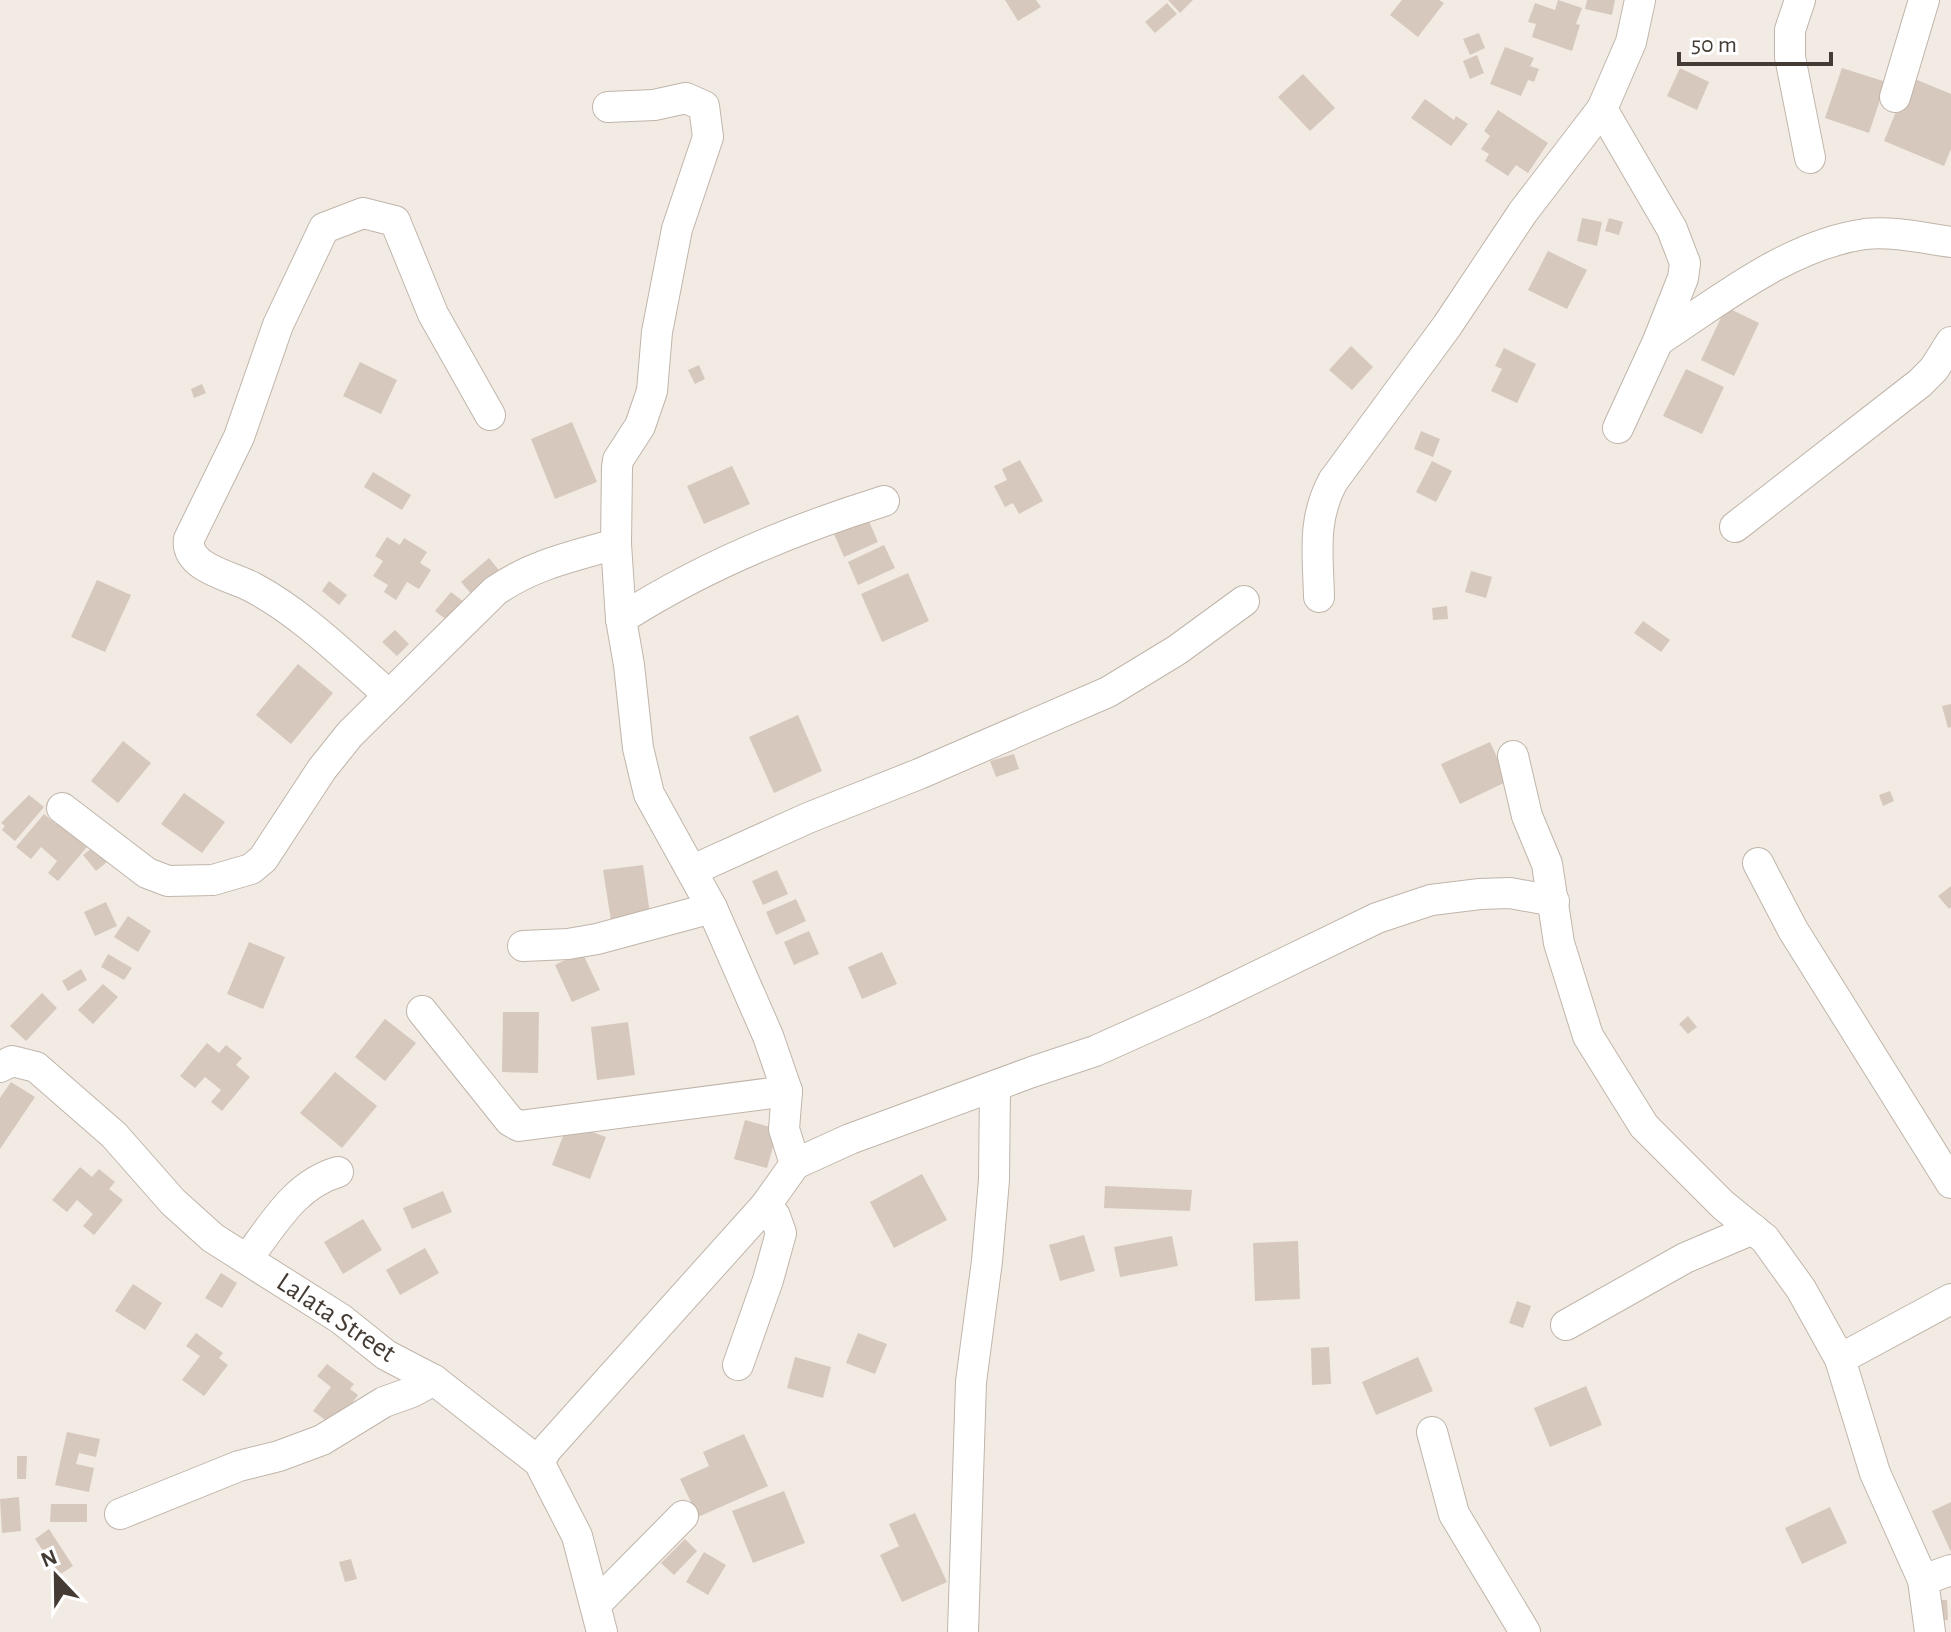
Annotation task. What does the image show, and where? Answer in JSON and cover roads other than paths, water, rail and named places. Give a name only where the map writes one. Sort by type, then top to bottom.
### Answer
[{"type":"street","points":[[1319,597],[1317,526],[1322,502],[1333,481],[1447,326],[1523,212],[1602,109],[1631,42],[1640,0]]},
{"type":"street","points":[[1800,0],[1790,30],[1790,57],[1810,158]]},
{"type":"street","points":[[1895,97],[1924,0]]},
{"type":"street","points":[[608,107],[654,105],[686,98],[704,106],[708,137],[677,229],[657,332],[652,391],[640,426],[618,460],[616,544],[621,619],[638,748],[649,794],[712,908],[768,1036],[787,1091],[784,1129],[795,1164]]},
{"type":"street","points":[[1602,109],[1672,229],[1685,263],[1683,278],[1658,341],[1618,428]]},
{"type":"street","points":[[388,694],[303,620],[256,589],[208,568],[187,549],[239,437],[278,325],[324,228],[363,213],[395,221],[433,314],[490,415]]},
{"type":"street","points":[[1658,341],[1742,285],[1784,262],[1834,241],[1867,234],[1891,234],[1951,242]]},
{"type":"street","points":[[1735,527],[1920,383],[1934,369],[1951,342]]},
{"type":"street","points":[[621,619],[661,594],[742,552],[807,526],[884,501]]},
{"type":"street","points":[[62,808],[147,873],[168,881],[182,883],[234,875],[251,869],[263,859],[322,769],[388,694],[495,591],[517,576],[553,562],[616,544]]},
{"type":"street","points":[[693,870],[808,818],[919,774],[1108,692],[1177,650],[1244,601]]},
{"type":"street","points":[[1513,756],[1527,816],[1547,864],[1559,943],[1588,1036],[1644,1126],[1723,1205],[1765,1239],[1801,1289],[1840,1359],[1875,1473],[1937,1575],[1930,1632]]},
{"type":"street","points":[[1758,863],[1793,930],[1951,1183]]},
{"type":"street","points":[[539,1462],[547,1449],[766,1205],[795,1164],[850,1139],[1095,1051],[1390,913],[1431,900],[1480,894],[1510,893],[1554,901]]},
{"type":"street","points":[[523,946],[597,939],[712,908]]},
{"type":"street","points":[[422,1011],[510,1121],[519,1126],[787,1091]]},
{"type":"street","name":"Lalata Street","points":[[0,1067],[12,1061],[36,1067],[114,1135],[151,1179],[203,1229],[341,1319],[386,1355],[434,1380],[539,1462],[577,1536],[599,1618]]},
{"type":"street","points":[[963,1632],[971,1382],[994,1180],[995,1086]]},
{"type":"street","points":[[247,1259],[306,1185],[338,1172]]},
{"type":"street","points":[[738,1365],[781,1233],[775,1216],[766,1205]]},
{"type":"street","points":[[1566,1325],[1685,1258],[1753,1229]]},
{"type":"street","points":[[1840,1359],[1951,1299]]},
{"type":"street","points":[[120,1514],[239,1466],[279,1456],[322,1440],[384,1402],[434,1380]]},
{"type":"street","points":[[1432,1432],[1454,1514],[1525,1632]]},
{"type":"street","points":[[599,1618],[683,1516]]}]
